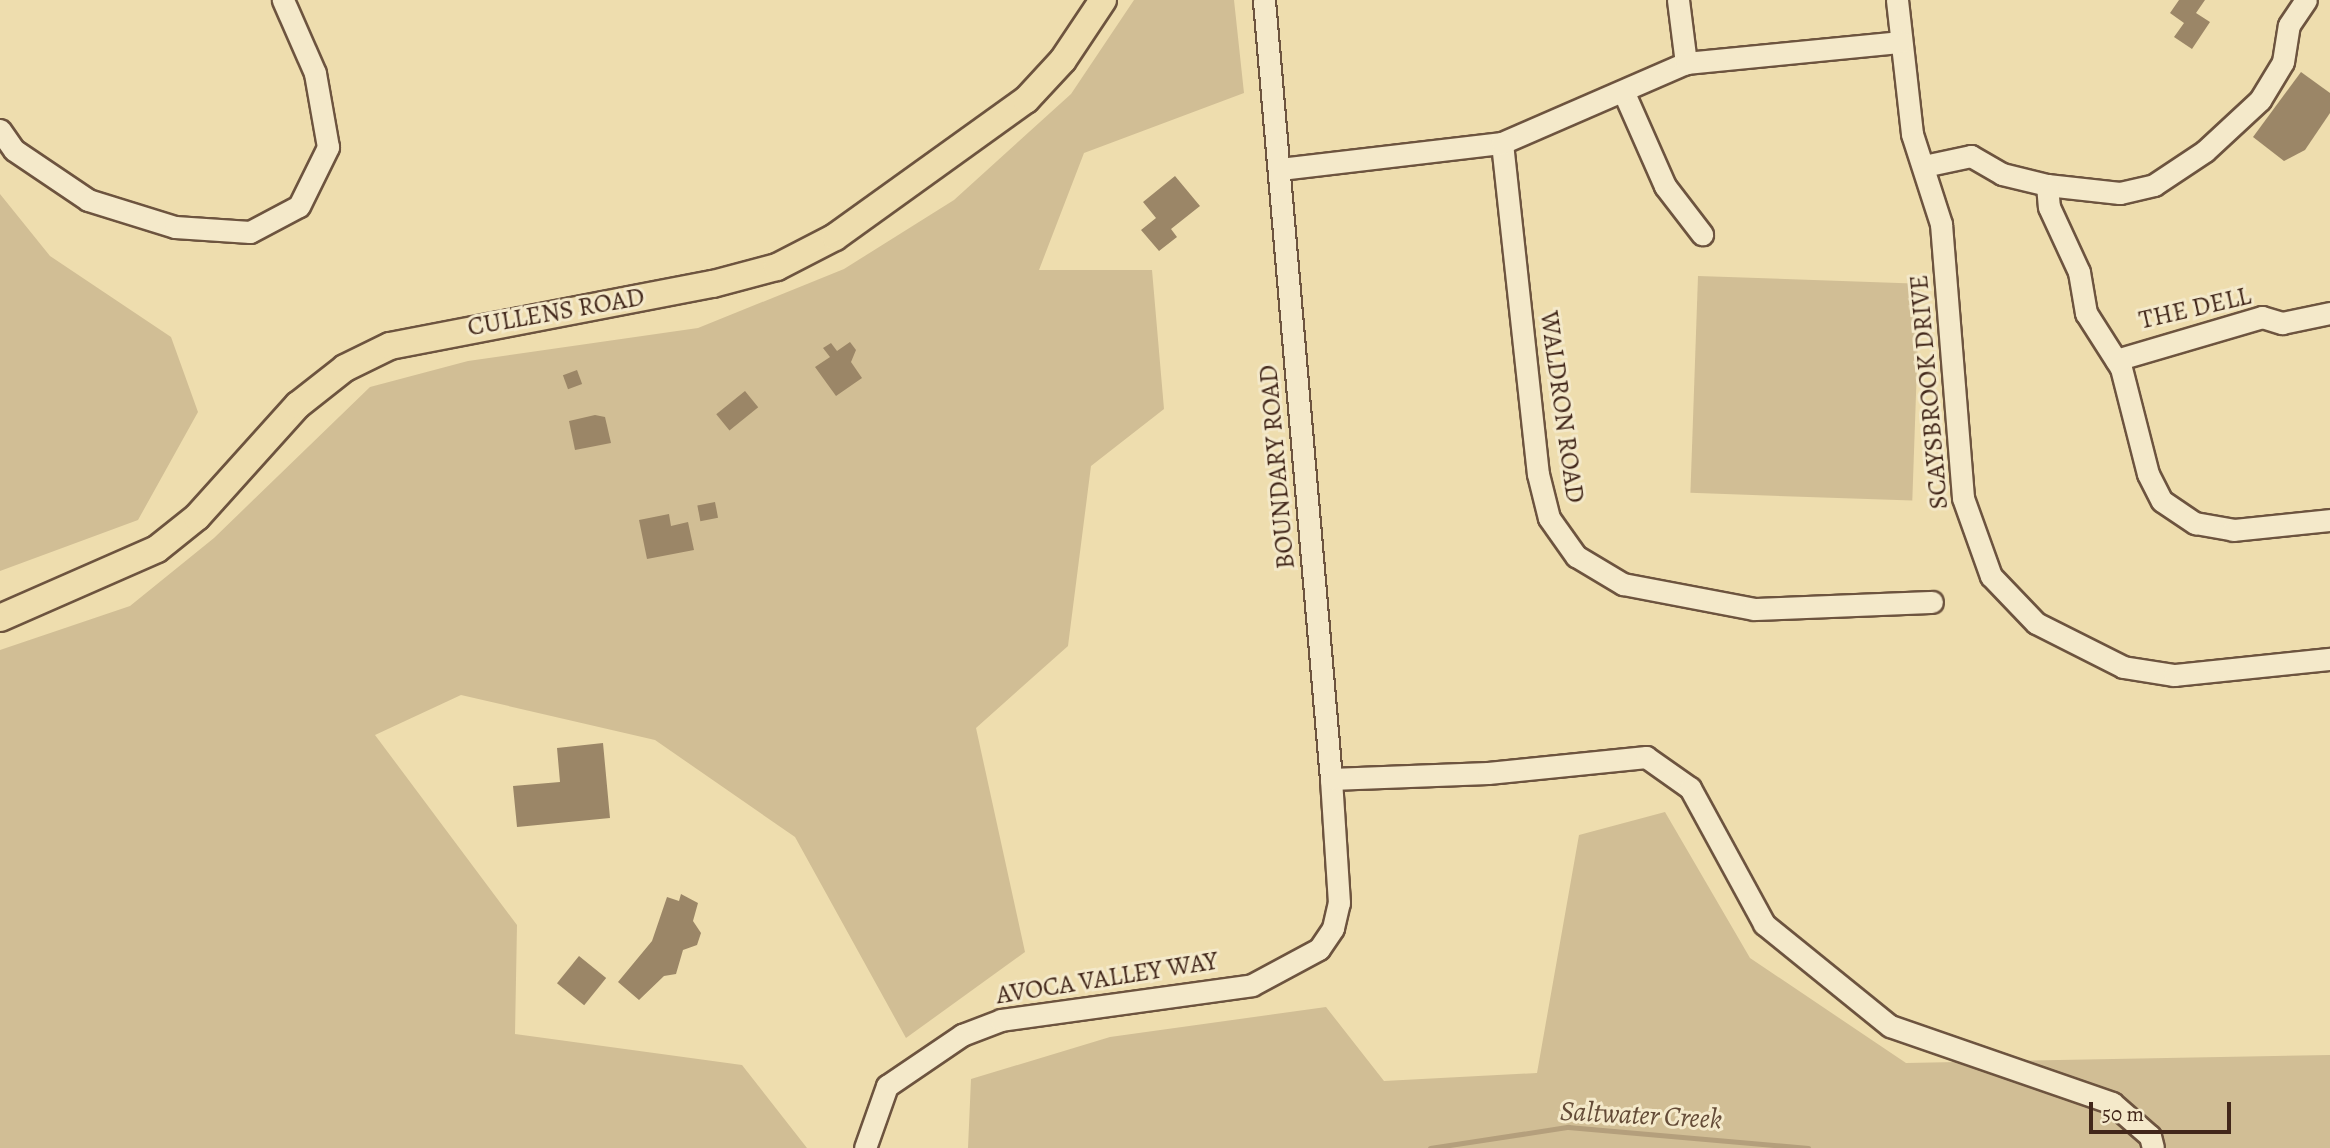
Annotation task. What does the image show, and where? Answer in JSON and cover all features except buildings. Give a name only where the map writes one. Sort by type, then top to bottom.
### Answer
[{"type":"main road","name":"CULLENS ROAD","points":[[0,618],[157,550],[197,517],[298,405],[372,354],[442,332],[713,284],[777,267],[835,237],[1026,100],[1063,61],[1102,0]]},
{"type":"street","points":[[0,130],[14,150],[88,200],[175,227],[250,232],[299,206],[328,147],[315,73],[283,0]]},
{"type":"street","name":"BOUNDARY ROAD","points":[[1264,0],[1331,779],[1339,903],[1334,928]]},
{"type":"street","points":[[1678,0],[1686,63]]},
{"type":"street","name":"SCAYSBROOK DRIVE","points":[[1897,0],[1908,114],[1941,224],[1964,498],[1983,559],[2006,596],[2076,649],[2141,671],[2174,675],[2330,659]]},
{"type":"street","points":[[1924,166],[1971,156],[2002,174],[2047,185],[2120,193],[2154,185],[2205,151],[2260,100],[2283,62],[2289,25],[2306,0]]},
{"type":"street","points":[[1280,169],[1502,144],[1624,93],[1686,63],[1901,42]]},
{"type":"street","points":[[1624,93],[1665,186],[1702,234]]},
{"type":"street","name":"WALDRON ROAD","points":[[1502,144],[1538,474],[1549,518],[1576,556],[1623,584],[1754,609],[1932,602]]},
{"type":"street","points":[[2047,185],[2049,207],[2079,272],[2086,313],[2116,360],[2148,474],[2162,501],[2195,523],[2233,530],[2330,520]]},
{"type":"street","name":"THE DELL","points":[[2116,360],[2262,317],[2282,323],[2330,313]]},
{"type":"street","points":[[1331,779],[1488,774],[1646,757],[1690,788],[1764,924],[1890,1026],[2112,1103],[2152,1142]]},
{"type":"street","name":"AVOCA VALLEY WAY","points":[[865,1148],[887,1086],[962,1035],[1001,1020],[1252,985],[1319,949],[1334,928]]},
{"type":"shaded area","points":[[1134,0],[1234,0],[1244,93],[1084,153],[1039,270],[1152,270],[1164,409],[1091,466],[1068,646],[976,728],[1025,952],[906,1038],[795,837],[655,740],[461,695],[375,735],[517,925],[515,1034],[742,1065],[807,1148],[0,1148],[0,650],[130,606],[214,538],[370,387],[468,361],[698,328],[844,269],[954,200],[1071,94]]},
{"type":"shaded area","points":[[0,194],[50,256],[171,337],[198,412],[138,520],[0,571]]},
{"type":"shaded area","points":[[1698,276],[1920,284],[1912,501],[1690,493]]},
{"type":"shaded area","points":[[1665,812],[1750,958],[1906,1063],[2330,1055],[2330,1148],[968,1148],[971,1079],[1110,1037],[1326,1007],[1384,1081],[1537,1073],[1579,835]]},
{"type":"waterway","name":"Saltwater Creek","points":[[1430,1148],[1568,1127],[1808,1148]]}]
